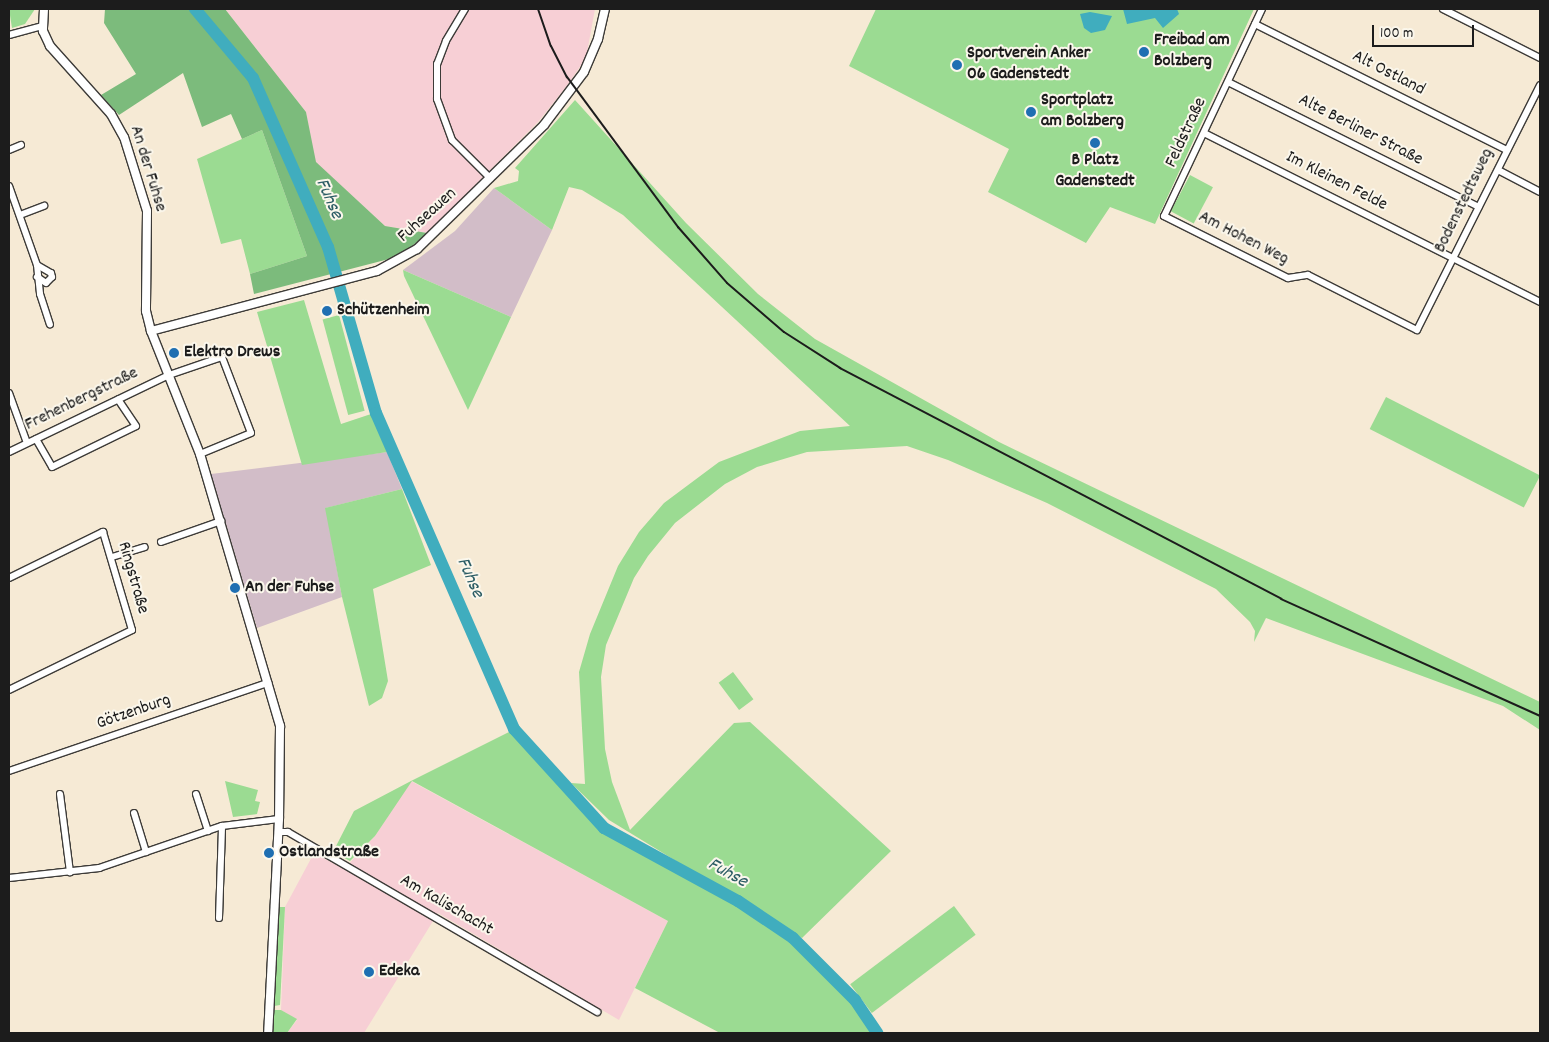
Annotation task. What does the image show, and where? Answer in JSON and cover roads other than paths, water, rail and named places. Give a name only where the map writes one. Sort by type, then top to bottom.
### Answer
[{"type":"street","points":[[9,35],[42,26],[44,9]]},
{"type":"street","points":[[466,9],[446,41],[437,64],[437,100],[452,140],[490,178]]},
{"type":"street","name":"Fuhseauen","points":[[151,331],[343,281],[391,266],[404,258],[428,240],[544,125],[584,72],[598,39],[606,9]]},
{"type":"street","name":"Feldstraße","points":[[1164,216],[1262,9]]},
{"type":"street","points":[[1443,9],[1540,58]]},
{"type":"street","name":"Alt Ostland","points":[[1255,24],[1507,150]]},
{"type":"street","name":"An der Fuhse","points":[[42,26],[55,52],[111,114],[124,137],[147,211],[146,311],[151,331],[200,454],[268,683],[281,740],[279,819],[268,1033]]},
{"type":"street","name":"Alte Berliner Straße","points":[[1228,82],[1479,207]]},
{"type":"street","name":"Bodenstedtsweg","points":[[1417,330],[1540,85]]},
{"type":"street","name":"Im Kleinen Felde","points":[[1204,133],[1540,302]]},
{"type":"street","points":[[9,150],[21,145]]},
{"type":"street","points":[[1498,170],[1540,192]]},
{"type":"street","points":[[9,186],[37,265],[38,277],[50,324]]},
{"type":"street","points":[[20,215],[44,206]]},
{"type":"street","name":"Am Hohen Weg","points":[[1164,216],[1288,278],[1308,276],[1417,330]]},
{"type":"street","points":[[37,265],[51,273],[52,277],[46,283],[38,277]]},
{"type":"street","name":"Frehenbergstraße","points":[[9,452],[169,375],[222,358],[252,434],[200,454]]},
{"type":"street","points":[[9,393],[27,443]]},
{"type":"street","points":[[36,439],[52,467],[136,426],[118,399]]},
{"type":"street","points":[[160,542],[221,521]]},
{"type":"street","name":"Ringstraße","points":[[9,578],[103,532],[112,557],[132,630],[9,690]]},
{"type":"street","points":[[112,557],[145,547]]},
{"type":"street","name":"Götzenburg","points":[[9,771],[268,683]]},
{"type":"street","points":[[60,794],[70,872]]},
{"type":"street","points":[[196,794],[208,831]]},
{"type":"street","points":[[134,813],[146,852]]},
{"type":"street","points":[[9,878],[99,868],[222,826],[279,819]]},
{"type":"street","points":[[219,918],[222,826]]},
{"type":"street","name":"Am Kalischacht","points":[[278,832],[288,832],[597,1012]]},
{"type":"water","points":[[1123,9],[1177,9],[1179,14],[1163,28],[1155,18],[1127,24]]},
{"type":"water","points":[[1090,12],[1112,16],[1105,30],[1091,33],[1084,28],[1080,14]]},
{"type":"waterway","name":"Fuhse","points":[[195,9],[253,78],[328,247],[376,413],[514,729],[604,828],[738,901],[793,938],[855,1000],[877,1033]]},
{"type":"railway","points":[[538,9],[551,46],[567,77],[678,227],[727,283],[784,332],[840,368],[1281,599],[1540,716]]},
{"type":"place","name":"Freibad am Bolzberg","points":[[1144,52]]},
{"type":"place","name":"Sportverein Anker 06 Gadenstedt","points":[[957,65]]},
{"type":"place","name":"Sportplatz am Bolzberg","points":[[1031,112]]},
{"type":"place","name":"B Platz Gadenstedt","points":[[1095,143]]},
{"type":"place","name":"Schützenheim","points":[[327,311]]},
{"type":"place","name":"Elektro Drews","points":[[174,353]]},
{"type":"place","name":"An der Fuhse","points":[[235,588]]},
{"type":"place","name":"Ostlandstraße","points":[[269,853]]},
{"type":"place","name":"Edeka","points":[[369,972]]}]
